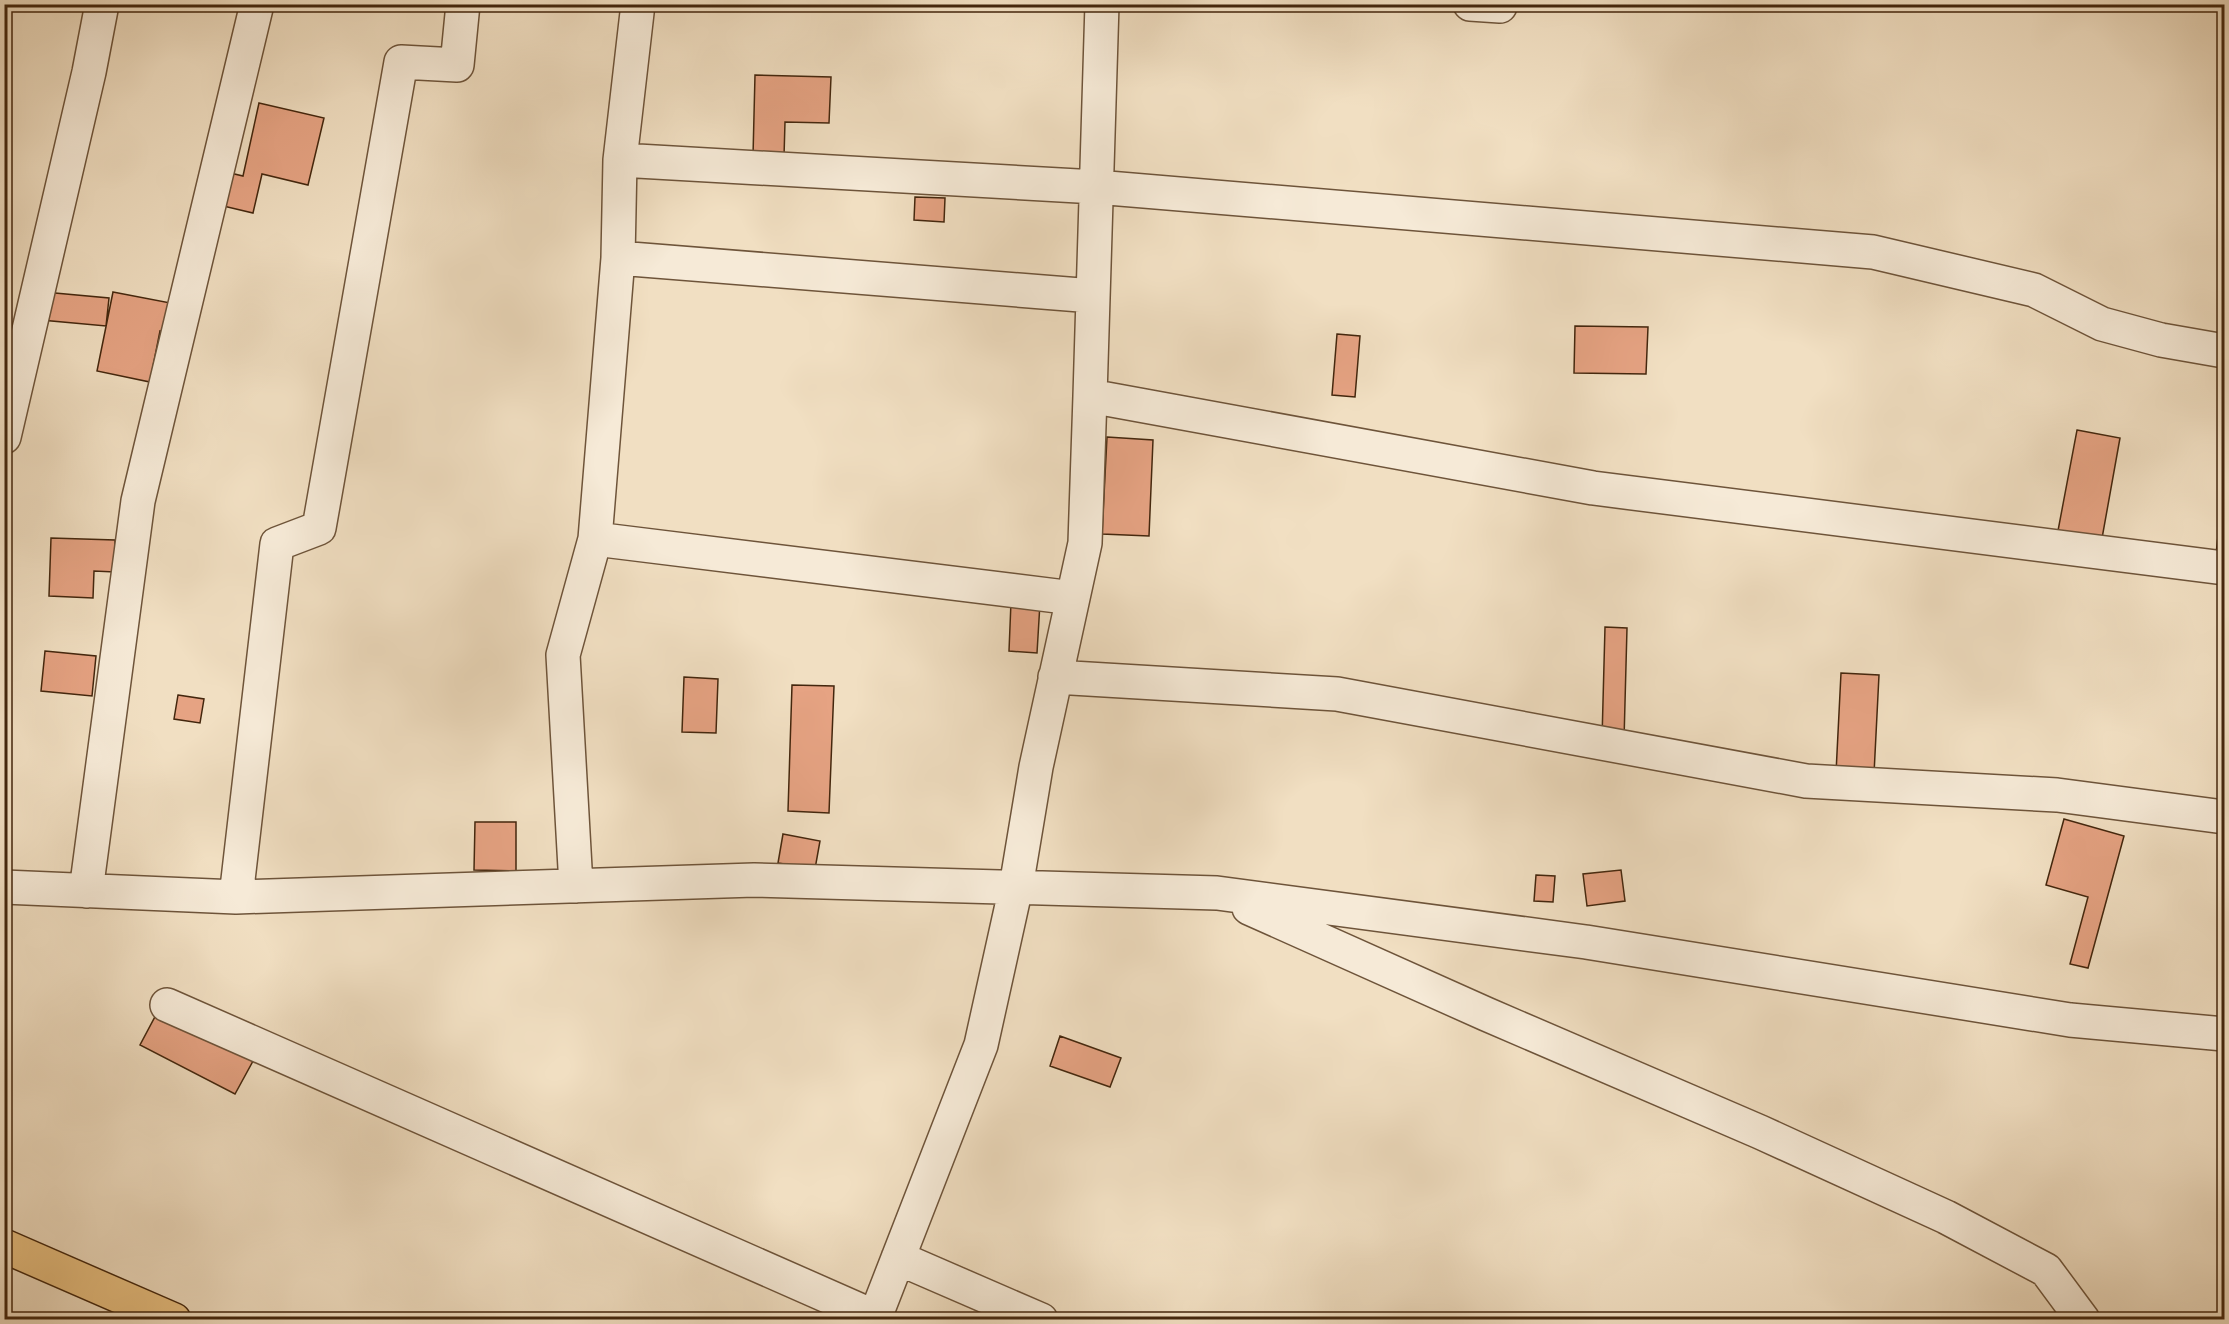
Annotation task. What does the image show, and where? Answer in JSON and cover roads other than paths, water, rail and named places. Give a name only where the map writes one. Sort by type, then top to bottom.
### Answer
[{"type":"main road","points":[[4,1246],[174,1320]]},
{"type":"street","points":[[4,437],[87,84],[102,4]]},
{"type":"street","points":[[86,891],[138,501],[257,4]]},
{"type":"street","points":[[236,897],[277,544],[319,528],[401,62],[458,65],[463,4]]},
{"type":"street","points":[[576,886],[563,655],[595,539],[618,258],[620,160],[638,4]]},
{"type":"street","points":[[167,1005],[874,1318],[981,1045],[1016,887],[1035,767],[1085,543],[1102,4]]},
{"type":"street","points":[[620,160],[1096,187],[1873,252],[2034,290],[2103,324],[2161,340],[2224,351]]},
{"type":"street","points":[[618,258],[1093,296]]},
{"type":"street","points":[[1090,396],[1593,488],[2224,568]]},
{"type":"street","points":[[595,539],[1073,598]]},
{"type":"street","points":[[1055,677],[1337,694],[1806,782],[2057,795],[2224,817]]},
{"type":"street","points":[[4,888],[236,897],[754,880],[1217,893],[1586,942],[2070,1020],[2224,1034]]},
{"type":"street","points":[[1217,893],[1486,1014],[1760,1132],[1946,1217],[2046,1270],[2082,1320]]},
{"type":"street","points":[[898,1258],[1041,1320]]}]
